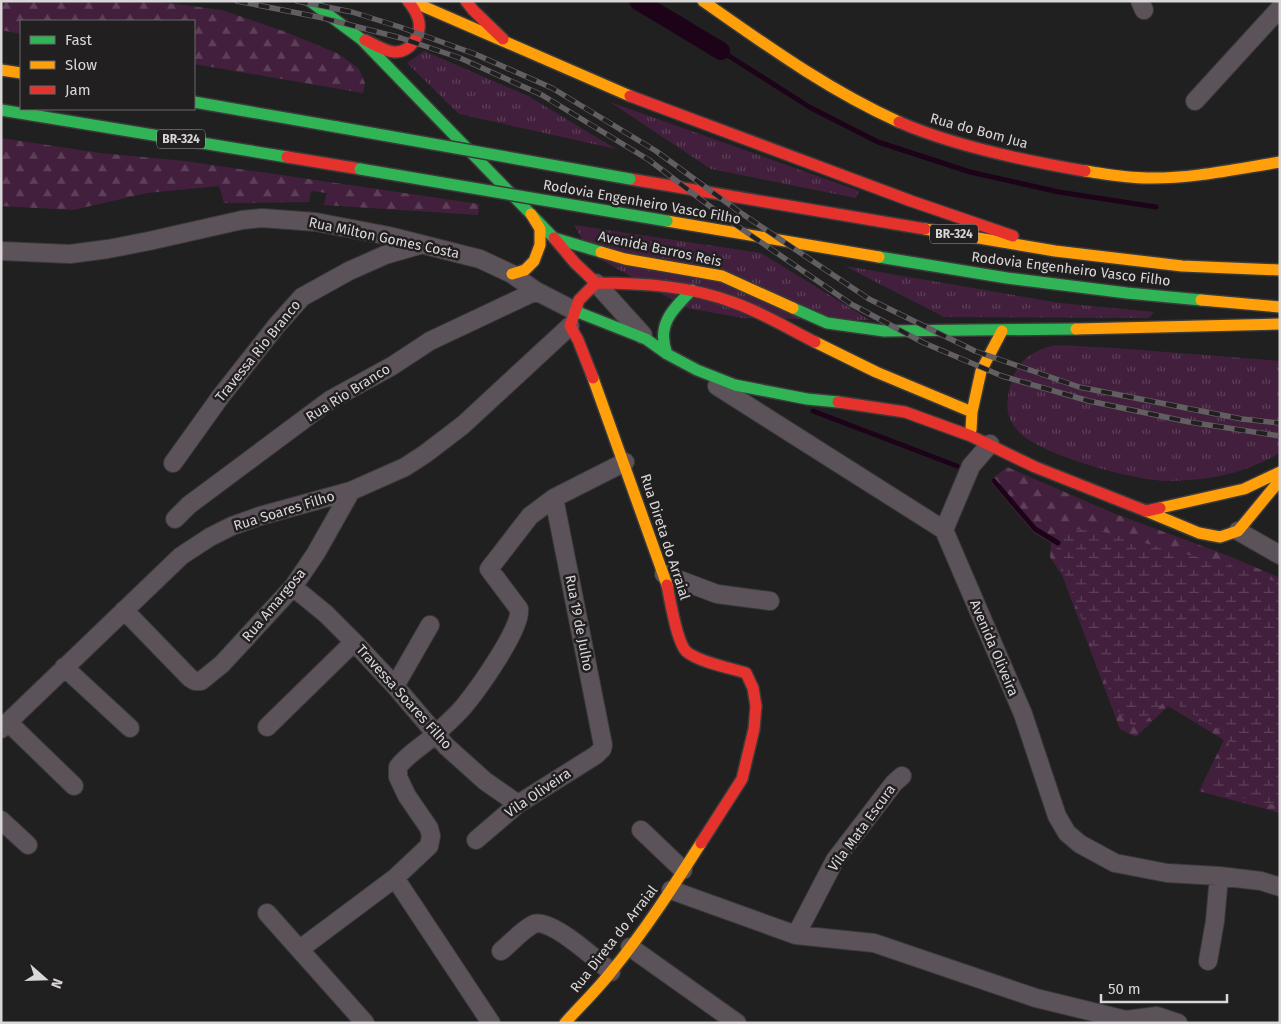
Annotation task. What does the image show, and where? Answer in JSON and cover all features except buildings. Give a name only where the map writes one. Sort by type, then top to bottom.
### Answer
[{"type":"main road","points":[[310,1],[361,39],[529,211],[596,283],[639,283],[692,290],[736,303],[876,372],[972,412]]},
{"type":"main road","points":[[361,39],[387,50],[396,52],[406,50],[418,37],[420,26],[409,1]]},
{"type":"main road","points":[[409,1],[614,90],[911,201],[1055,250]]},
{"type":"main road","points":[[466,1],[507,43]]},
{"type":"main road","name":"Rua do Bom Jua","points":[[703,1],[786,58],[845,95],[888,117],[947,139],[1065,168],[1146,178],[1201,175],[1280,162]]},
{"type":"main road","points":[[1,70],[20,73]]},
{"type":"main road","name":"Rodovia Engenheiro Vasco Filho","points":[[195,102],[630,179],[1055,250],[1182,266],[1280,270]]},
{"type":"main road","name":"Rodovia Engenheiro Vasco Filho","points":[[1,110],[1007,278],[1128,293],[1280,307]]},
{"type":"main road","points":[[512,274],[525,270],[534,261],[540,245],[540,229],[529,211]]},
{"type":"main road","name":"Avenida Barros Reis","points":[[554,238],[625,259],[722,276],[827,323],[884,331],[1280,324]]},
{"type":"main road","points":[[596,283],[579,300],[573,318],[646,339],[667,354],[697,370],[735,385],[807,398],[905,412],[971,436],[1036,467],[1198,533],[1220,537],[1238,531],[1280,480]]},
{"type":"main road","points":[[667,354],[662,344],[664,327],[672,310],[692,290]]},
{"type":"main road","name":"Rua Direta do Arraial","points":[[572,1021],[630,947],[671,890],[742,779],[754,729],[756,706],[754,688],[746,673],[695,657],[685,651],[680,642],[664,574],[573,318]]},
{"type":"main road","points":[[971,436],[972,412],[981,371],[1002,330]]},
{"type":"main road","points":[[1146,511],[1244,489],[1280,472]]},
{"type":"street","points":[[1195,101],[1280,8]]},
{"type":"street","name":"Rua Milton Gomes Costa","points":[[1,250],[70,254],[149,241],[226,223],[262,218],[316,222],[390,236],[480,259],[512,274],[573,318]]},
{"type":"street","name":"Travessa Rio Branco","points":[[173,463],[221,396],[277,324],[302,297],[349,271],[385,255],[421,245]]},
{"type":"street","points":[[596,283],[646,339]]},
{"type":"street","name":"Rua Rio Branco","points":[[175,519],[189,505],[330,400],[392,366],[430,341],[536,291]]},
{"type":"street","name":"Rua Soares Filho","points":[[5,725],[181,556],[210,537],[232,526],[260,516],[351,492],[390,475],[425,454],[463,425],[573,318]]},
{"type":"street","points":[[697,370],[718,387],[944,530],[971,466],[990,444]]},
{"type":"street","points":[[971,436],[971,466]]},
{"type":"street","points":[[300,949],[394,878],[427,848],[432,839],[429,828],[407,796],[398,777],[398,771],[400,764],[436,734],[465,705],[494,664],[516,626],[519,610],[489,569],[530,516],[554,498],[625,462]]},
{"type":"street","name":"Rua Amargosa","points":[[124,610],[190,678],[199,682],[222,664],[293,587],[316,553],[351,492]]},
{"type":"street","name":"Rua 19 de Julho","points":[[554,498],[603,745],[602,749]]},
{"type":"street","name":"Avenida Oliveira","points":[[944,530],[1023,714],[1057,816],[1068,833],[1080,844],[1115,863],[1167,873],[1261,881],[1280,887]]},
{"type":"street","points":[[1238,531],[1280,555]]},
{"type":"street","points":[[664,574],[717,594],[770,601]]},
{"type":"street","name":"Travessa Soares Filho","points":[[293,587],[326,614],[354,642],[396,686],[446,746],[485,781],[518,804]]},
{"type":"street","points":[[396,686],[430,625]]},
{"type":"street","points":[[267,727],[354,642]]},
{"type":"street","points":[[64,667],[130,728]]},
{"type":"street","points":[[5,725],[74,786]]},
{"type":"street","name":"Vila Oliveira","points":[[476,840],[518,804],[596,755],[602,749]]},
{"type":"street","name":"Vila Mata Escura","points":[[796,935],[835,860],[894,783],[902,776]]},
{"type":"street","points":[[1,820],[28,844]]},
{"type":"street","points":[[641,830],[683,870]]},
{"type":"street","points":[[1208,961],[1215,921],[1219,876]]},
{"type":"street","points":[[394,878],[491,1023]]},
{"type":"street","points":[[671,890],[796,935],[874,943],[1036,998],[1108,1019],[1126,1020],[1157,1016],[1178,1023]]},
{"type":"street","points":[[267,913],[365,1023]]},
{"type":"street","points":[[502,951],[533,924],[542,923],[558,930],[611,972]]},
{"type":"street","points":[[630,947],[737,1023]]},
{"type":"green space","points":[[1,1],[152,1],[222,10],[283,31],[339,54],[359,69],[365,83],[363,93],[195,64],[195,20],[20,20],[20,34],[1,30]]},
{"type":"green space","points":[[424,51],[528,96],[616,149],[459,114],[407,63]]},
{"type":"green space","points":[[610,102],[859,191],[856,198],[711,169]]},
{"type":"green space","points":[[1,138],[100,153],[185,161],[479,204],[478,215],[324,205],[327,193],[311,191],[309,202],[224,203],[219,186],[147,193],[73,210],[1,206]]},
{"type":"green space","points":[[574,225],[761,253],[870,320],[743,318],[687,308],[591,254]]},
{"type":"green space","points":[[845,266],[1060,303],[1154,312],[1149,318],[944,317]]},
{"type":"green space","points":[[1054,345],[1280,361],[1280,453],[1240,471],[1200,479],[1170,481],[1114,472],[1047,450],[1030,441],[1019,432],[1011,420],[1007,403],[1009,390],[1017,368],[1039,350]]},
{"type":"green space","points":[[1007,467],[1113,513],[1229,556],[1280,578],[1280,813],[1199,791],[1224,740],[1168,706],[1136,737],[1120,729],[1062,575],[1050,557],[1051,543],[1034,533],[990,481]]},
{"type":"green space","points":[[1093,529],[1238,568],[1280,583],[1280,806],[1221,794],[1212,786],[1211,776],[1229,744],[1226,734],[1173,702],[1164,702],[1145,722],[1136,726],[1122,717],[1116,708],[1056,552],[1058,543],[1069,530]]},
{"type":"waterway","points":[[638,1],[721,51]]},
{"type":"waterway","points":[[721,51],[811,108],[878,142],[970,172],[1059,192],[1156,207]]},
{"type":"waterway","points":[[813,411],[957,466]]},
{"type":"waterway","points":[[994,481],[1035,529],[1058,543]]},
{"type":"railway","points":[[237,1],[323,18],[401,38],[460,58],[542,95],[649,160],[720,214],[851,304],[924,343],[1002,376],[1089,401],[1189,422],[1280,436]]},
{"type":"railway","points":[[297,1],[352,12],[400,27],[475,54],[552,88],[656,151],[741,213],[869,299],[975,351],[1079,387],[1242,419],[1280,423]]},
{"type":"traffic: fast","points":[[310,1],[361,39],[554,238],[601,252]]},
{"type":"traffic: fast","points":[[195,102],[337,127]]},
{"type":"traffic: fast","points":[[1,110],[287,157]]},
{"type":"traffic: fast","points":[[337,127],[630,179]]},
{"type":"traffic: fast","points":[[360,169],[667,221]]},
{"type":"traffic: fast","points":[[879,257],[1007,278],[1201,300]]},
{"type":"traffic: fast","points":[[667,354],[663,335],[665,326],[672,311],[692,290]]},
{"type":"traffic: fast","points":[[793,308],[827,323],[884,331],[1076,329]]},
{"type":"traffic: fast","points":[[575,311],[646,339],[667,354],[697,370],[735,385],[807,399],[838,402]]},
{"type":"traffic: slow","points":[[411,1],[630,96]]},
{"type":"traffic: slow","points":[[703,1],[822,81],[899,122]]},
{"type":"traffic: slow","points":[[1,70],[20,73]]},
{"type":"traffic: slow","points":[[1085,171],[1116,176],[1164,178],[1214,173],[1280,162]]},
{"type":"traffic: slow","points":[[512,274],[525,270],[534,261],[540,245],[540,229],[531,214]]},
{"type":"traffic: slow","points":[[667,221],[879,257]]},
{"type":"traffic: slow","points":[[925,229],[1055,251],[1182,266],[1280,270]]},
{"type":"traffic: slow","points":[[601,252],[625,259],[722,276],[793,308]]},
{"type":"traffic: slow","points":[[1201,300],[1280,307]]},
{"type":"traffic: slow","points":[[1076,329],[1280,324]]},
{"type":"traffic: slow","points":[[971,430],[972,412],[981,371],[1002,331]]},
{"type":"traffic: slow","points":[[815,342],[876,372],[972,412]]},
{"type":"traffic: slow","points":[[593,378],[667,585]]},
{"type":"traffic: slow","points":[[1160,508],[1244,489],[1280,472]]},
{"type":"traffic: slow","points":[[1146,511],[1199,533],[1220,537],[1238,531],[1280,480]]},
{"type":"traffic: slow","points":[[565,1023],[606,979],[635,941],[701,843]]},
{"type":"traffic: jam","points":[[365,40],[394,52],[410,46],[417,36],[419,24],[418,18],[408,1]]},
{"type":"traffic: jam","points":[[466,1],[503,39]]},
{"type":"traffic: jam","points":[[630,96],[911,201],[1013,236]]},
{"type":"traffic: jam","points":[[899,122],[920,131],[990,152],[1085,171]]},
{"type":"traffic: jam","points":[[287,157],[360,169]]},
{"type":"traffic: jam","points":[[630,179],[925,229]]},
{"type":"traffic: jam","points":[[554,238],[575,263],[596,283],[667,287],[718,297],[756,311],[815,342]]},
{"type":"traffic: jam","points":[[593,378],[578,340],[570,326],[579,300],[596,283]]},
{"type":"traffic: jam","points":[[838,402],[905,412],[971,436],[1035,467],[1146,511],[1160,508]]},
{"type":"traffic: jam","points":[[667,585],[674,621],[683,647],[692,656],[699,659],[746,673],[753,688],[756,706],[754,729],[742,779],[701,843]]}]
